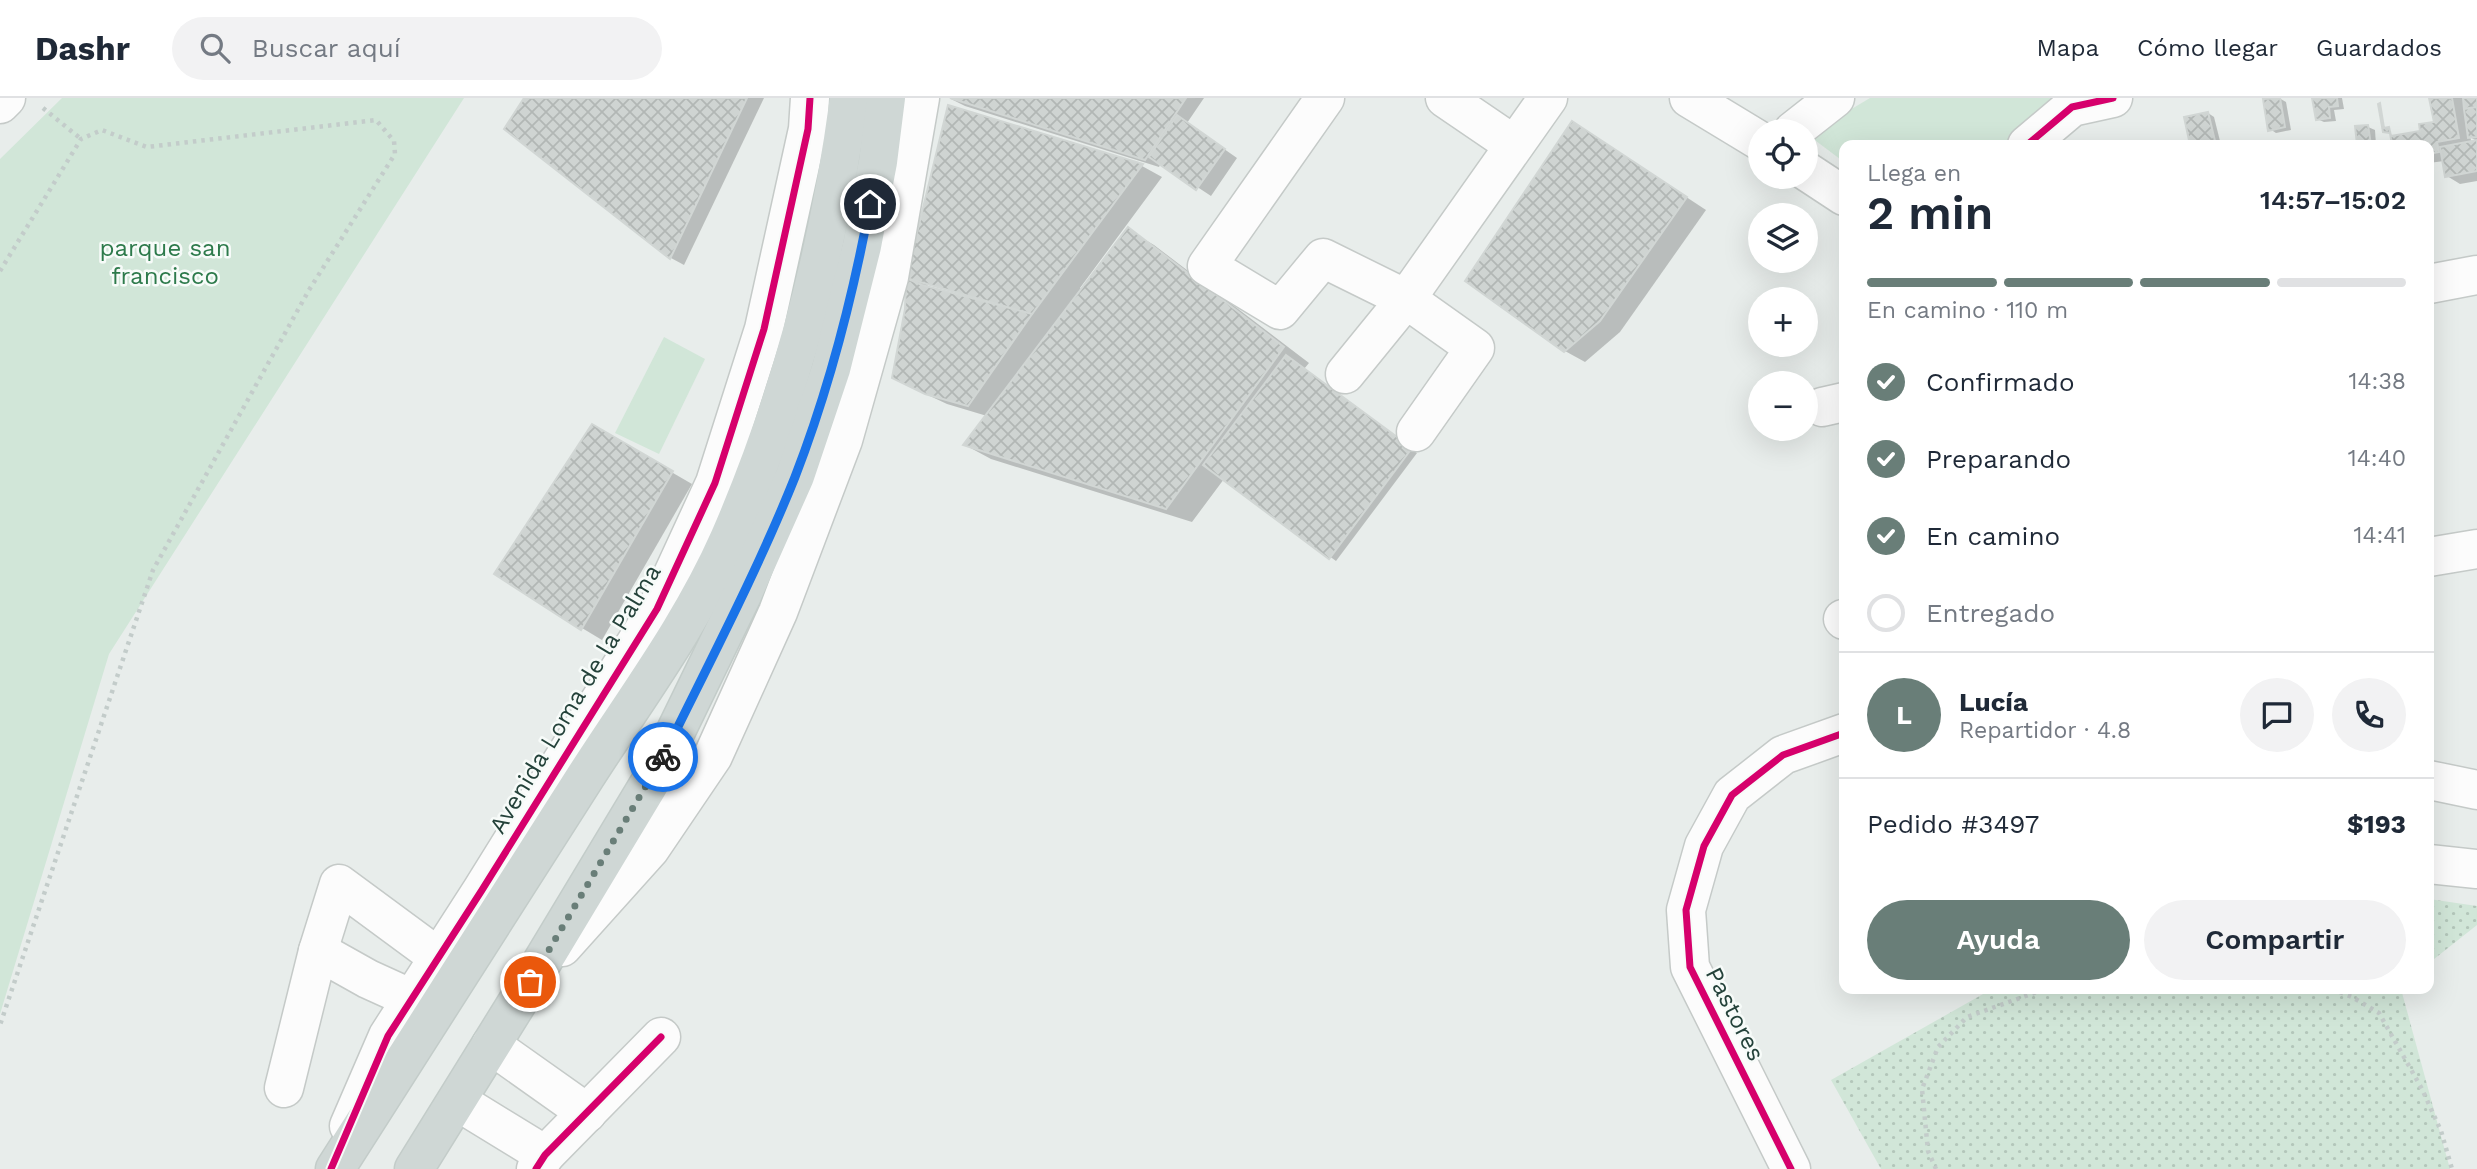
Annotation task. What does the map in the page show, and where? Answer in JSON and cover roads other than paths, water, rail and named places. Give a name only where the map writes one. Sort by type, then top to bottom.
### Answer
[{"type":"main road","name":"Avenida Loma de la Palma","points":[[333,1169],[683,631],[728,540],[779,411],[821,258],[841,156],[849,98]]},
{"type":"main road","points":[[414,1169],[654,776],[742,595],[795,476],[831,369],[862,246],[878,162],[886,98]]},
{"type":"street","name":"Avenida Loma de la Palma","points":[[333,1169],[388,1036],[657,609],[715,483],[764,329],[808,129],[810,98]]},
{"type":"street","points":[[530,982],[650,849],[713,756],[778,612],[843,440],[889,277],[920,98]]},
{"type":"street","points":[[1325,98],[1208,266],[1280,310],[1323,258],[1406,299],[1475,348],[1416,432]]},
{"type":"street","points":[[1445,98],[1514,145]]},
{"type":"street","points":[[1345,374],[1406,299],[1548,98]]},
{"type":"street","points":[[1689,98],[1748,134]]},
{"type":"street","points":[[1808,119],[1835,98]]},
{"type":"street","points":[[2032,140],[2072,107],[2113,98]]},
{"type":"street","points":[[0,104],[23,102]]},
{"type":"street","points":[[1818,179],[1839,193]]},
{"type":"street","points":[[2434,283],[2477,275]]},
{"type":"street","points":[[2434,556],[2477,549]]},
{"type":"street","name":"Pastores","points":[[1791,1169],[1690,967],[1686,910],[1704,846],[1732,795],[1783,755],[1839,735]]},
{"type":"street","points":[[2434,781],[2477,790]]},
{"type":"street","points":[[2434,865],[2477,869]]},
{"type":"street","points":[[284,1088],[318,951],[339,884],[439,957]]},
{"type":"street","points":[[318,951],[368,979],[412,999]]},
{"type":"street","points":[[457,1101],[541,1162],[662,1037]]},
{"type":"street","points":[[491,1045],[587,1113]]},
{"type":"park label","name":"parque san francisco","points":[[165,262]]}]
